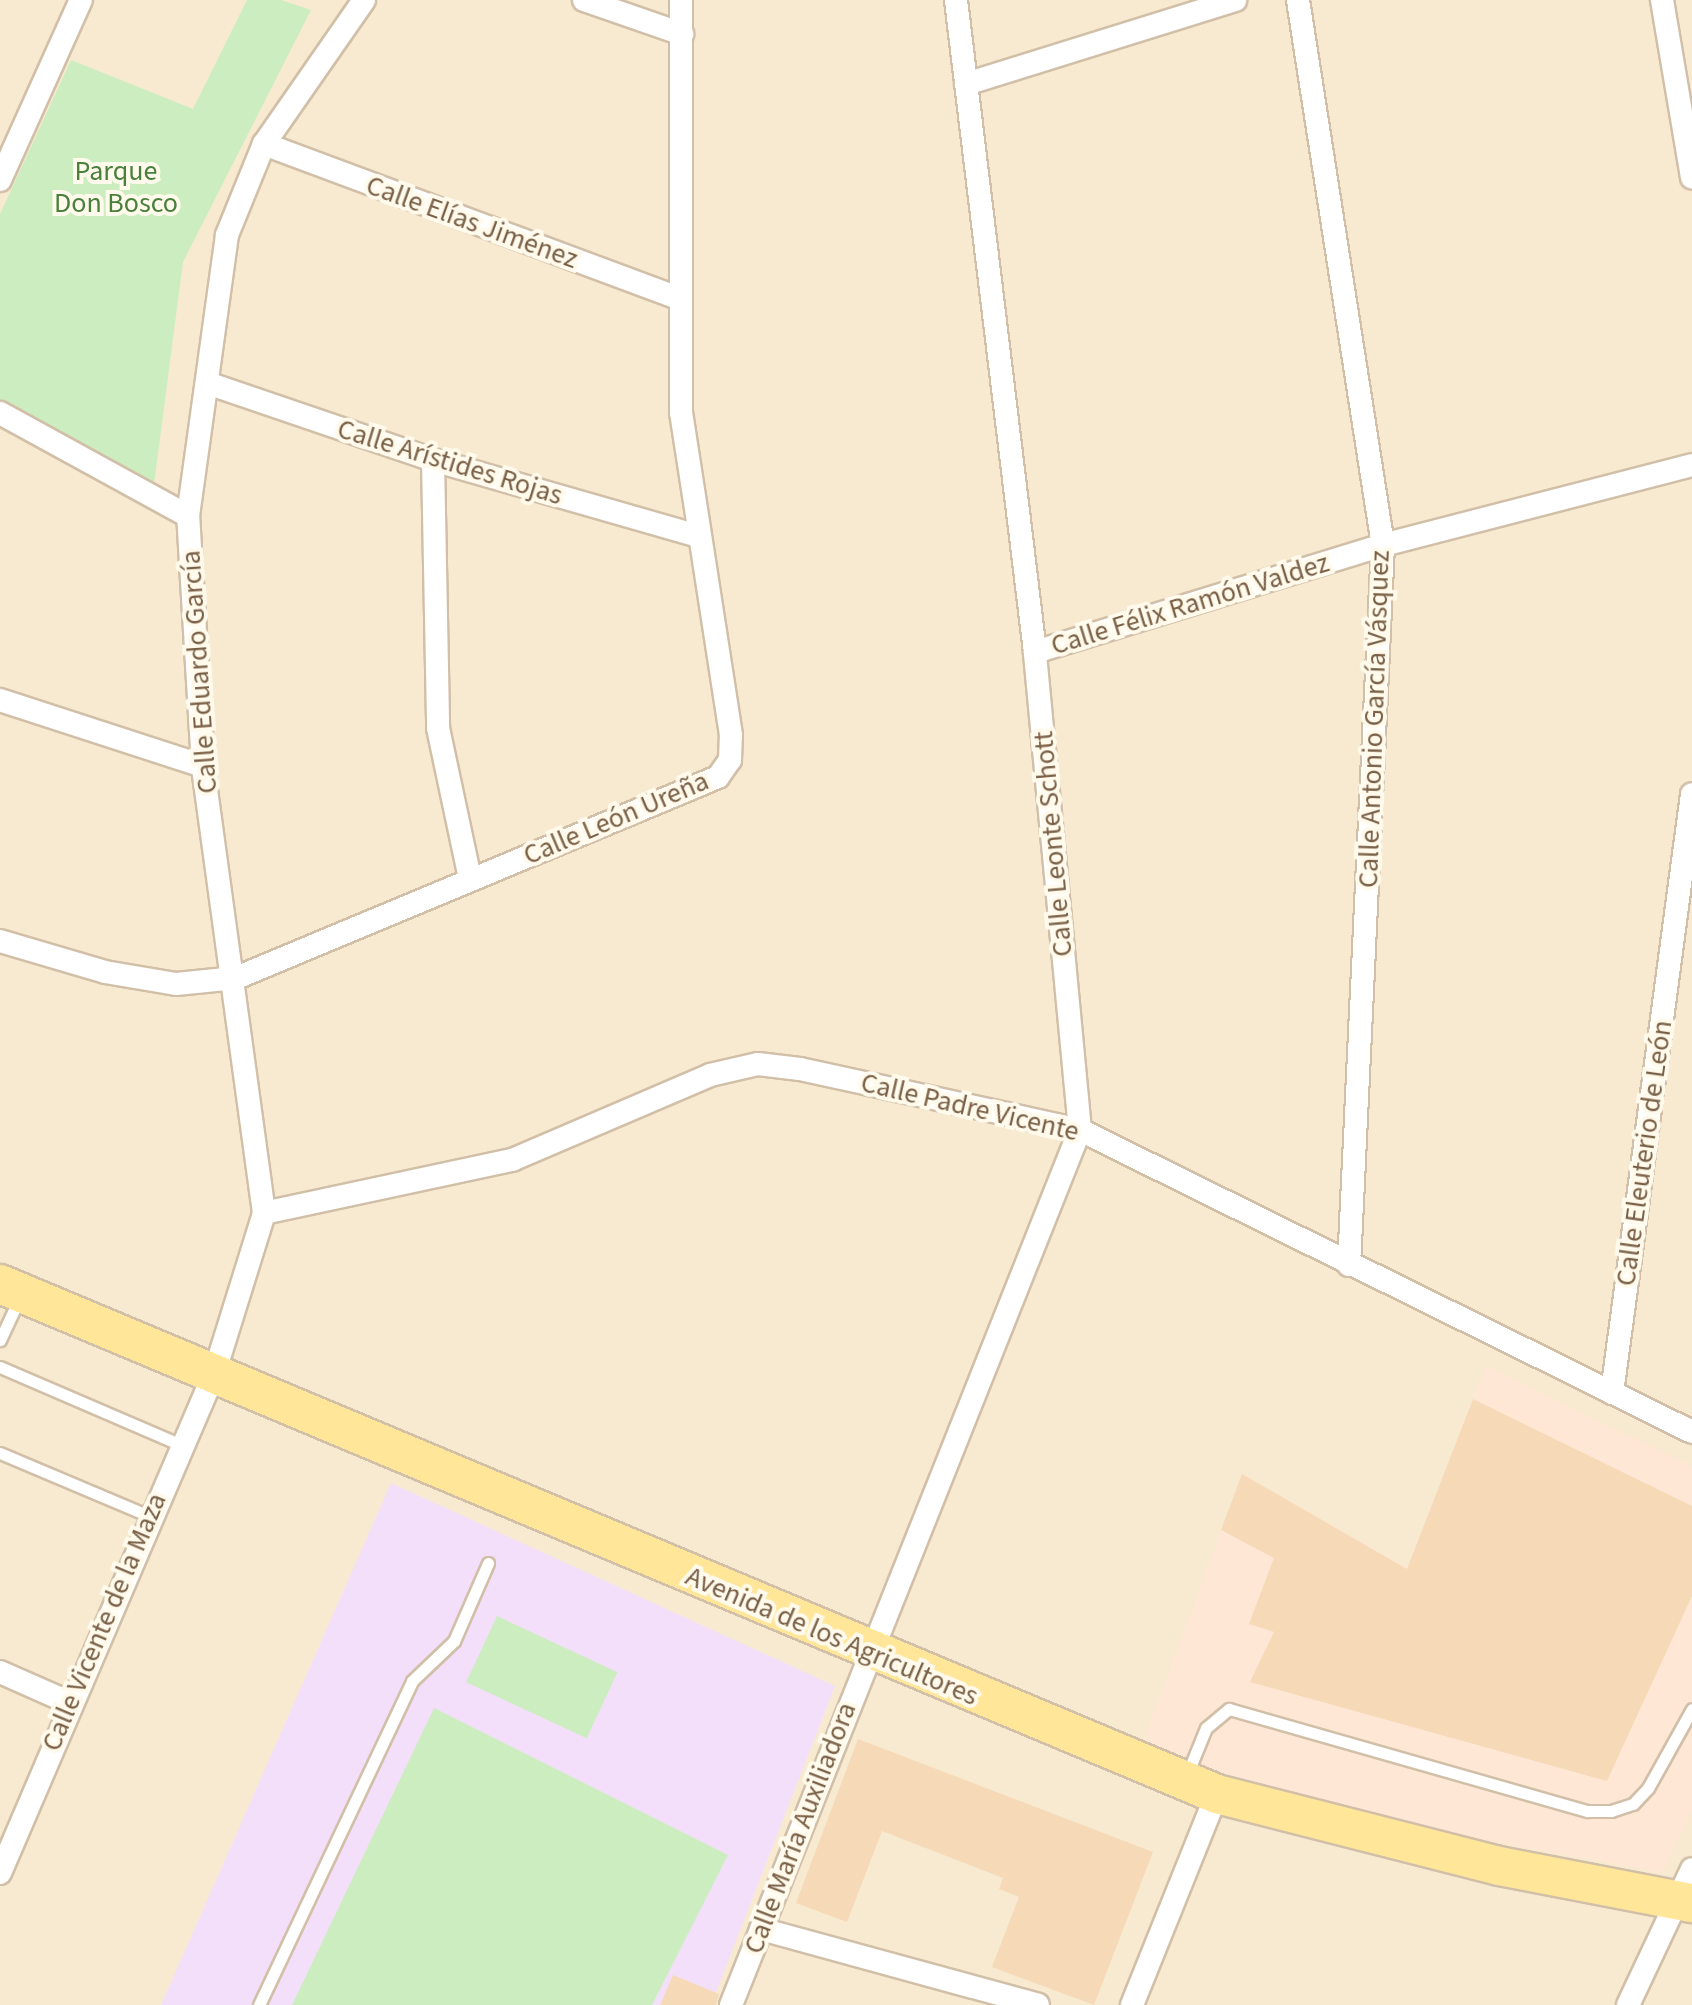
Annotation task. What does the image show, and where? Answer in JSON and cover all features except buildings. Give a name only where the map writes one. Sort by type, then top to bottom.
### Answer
[{"type":"main road","name":"Avenida de los Agricultores","points":[[11,1288],[868,1652],[1201,1787],[1499,1866],[1687,1891]]},
{"type":"street","points":[[0,180],[80,0]]},
{"type":"street","name":"Calle Eduardo García","points":[[214,1374],[264,1213],[236,978],[203,766],[188,516],[227,234],[264,144],[364,0]]},
{"type":"street","points":[[584,0],[682,34]]},
{"type":"street","name":"Calle León Ureña","points":[[0,941],[105,972],[176,984],[236,978],[470,878],[699,789],[730,760],[722,677],[695,534],[680,413],[681,0]]},
{"type":"street","name":"Calle Leonte Schott","points":[[868,1652],[1080,1130],[1035,652],[956,0]]},
{"type":"street","points":[[966,84],[1235,0]]},
{"type":"street","name":"Calle Antonio García Vásquez","points":[[1298,0],[1383,545],[1349,1265]]},
{"type":"street","points":[[1662,0],[1692,177]]},
{"type":"street","name":"Calle Elías Jiménez","points":[[264,144],[680,299]]},
{"type":"street","name":"Calle Arístides Rojas","points":[[207,383],[433,460],[695,534]]},
{"type":"street","points":[[0,414],[188,516]]},
{"type":"street","points":[[433,460],[438,728],[470,878]]},
{"type":"street","name":"Calle Félix Ramón Valdez","points":[[1035,652],[1383,545],[1692,465]]},
{"type":"street","points":[[0,700],[203,766]]},
{"type":"street","name":"Calle Eleuterio de León","points":[[1612,1393],[1692,794]]},
{"type":"street","name":"Calle Padre Vicente","points":[[264,1213],[512,1160],[710,1076],[758,1064],[1080,1130],[1692,1432]]},
{"type":"street","name":"Calle Vicente de la Maza","points":[[0,1873],[68,1702],[214,1374]]},
{"type":"street","name":"Calle María Auxiliadora","points":[[731,2005],[868,1652]]},
{"type":"street","points":[[0,1672],[68,1702]]},
{"type":"street","points":[[1132,2005],[1201,1787]]},
{"type":"street","points":[[1628,2005],[1687,1891]]},
{"type":"street","points":[[762,1928],[1038,2005]]},
{"type":"lane","points":[[0,1340],[11,1288]]},
{"type":"lane","points":[[0,1367],[182,1446]]},
{"type":"lane","points":[[0,1453],[149,1516]]},
{"type":"lane","points":[[259,2005],[412,1681],[454,1641],[488,1563]]},
{"type":"lane","points":[[1201,1787],[1206,1728],[1229,1709],[1588,1811],[1611,1810],[1633,1804],[1648,1788],[1692,1708]]},
{"type":"shaded area","points":[[0,0],[1692,0],[1692,2005],[0,2005]]},
{"type":"shaded area","points":[[1486,1366],[1692,1466],[1692,1811],[1663,1873],[1402,1825],[1214,1775],[1142,1744],[1242,1474],[1407,1568]]},
{"type":"shaded area","points":[[391,1483],[835,1686],[711,2005],[161,2005]]},
{"type":"green space","name":"Parque Don Bosco","points":[[247,0],[281,0],[311,10],[183,262],[154,484],[0,402],[0,214],[71,60],[193,109]]},
{"type":"green space","points":[[497,1616],[618,1672],[587,1738],[466,1682]]},
{"type":"green space","points":[[434,1708],[728,1855],[652,2005],[292,2005]]}]
